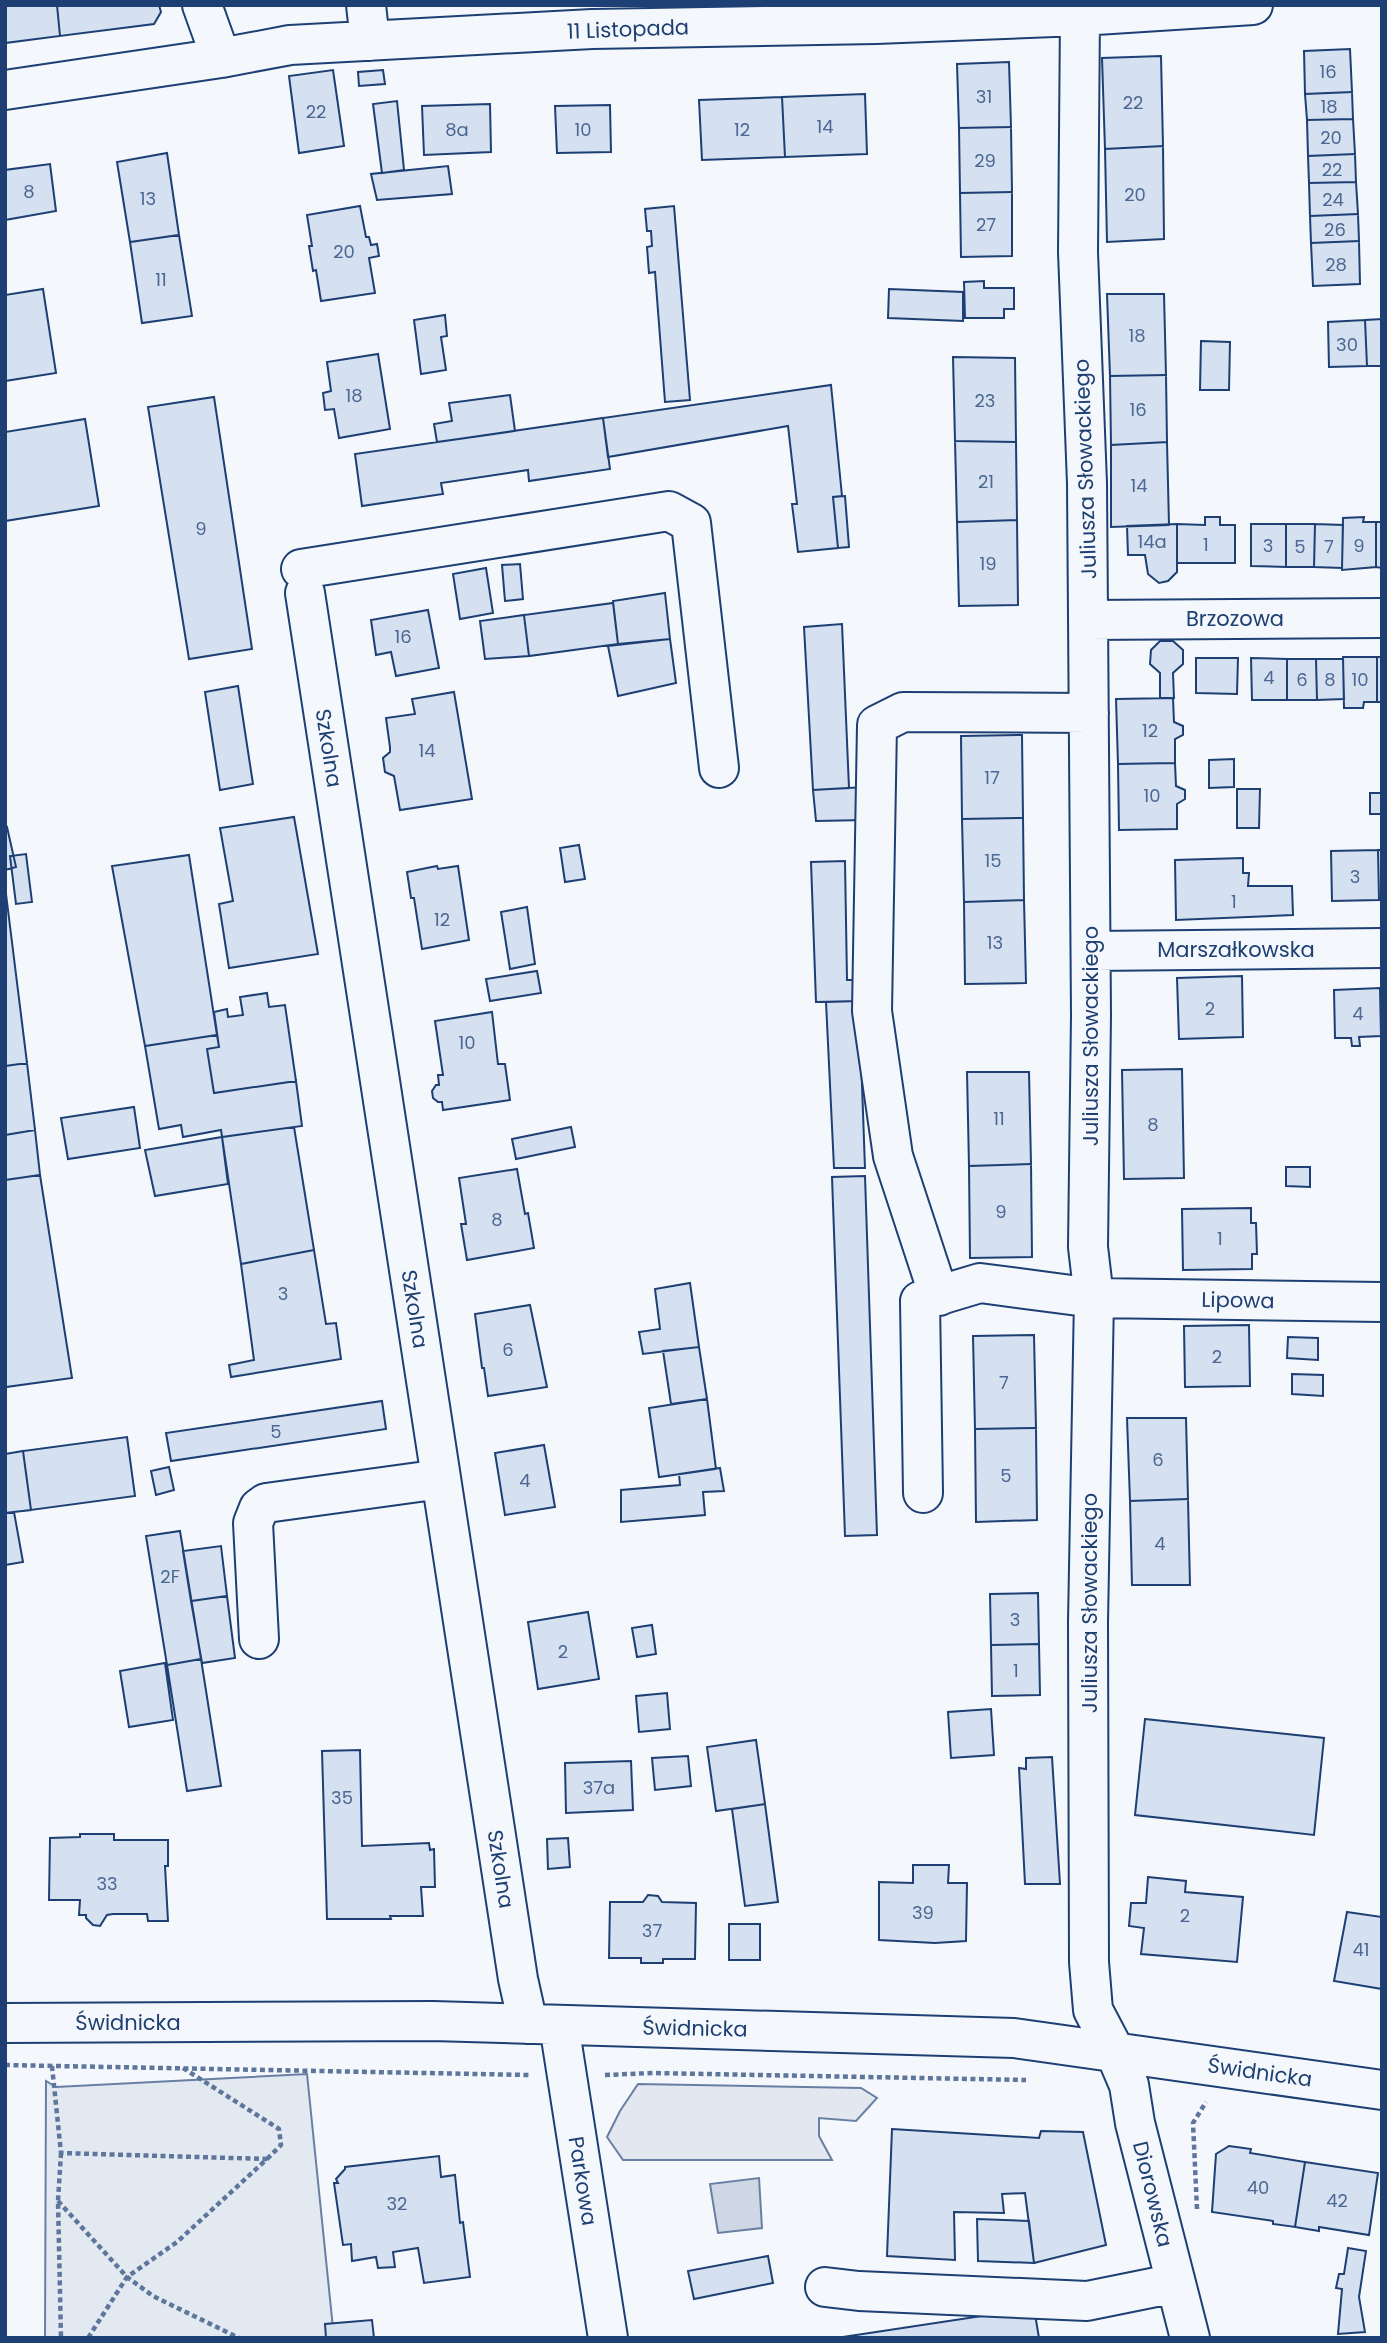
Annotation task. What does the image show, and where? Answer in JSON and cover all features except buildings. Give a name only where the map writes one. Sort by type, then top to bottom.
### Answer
[{"type":"street","points":[[202,5],[221,58]]},
{"type":"street","name":"11 Listopada","points":[[5,90],[221,58],[290,44],[368,23],[592,29],[876,24],[1080,16],[1253,5]]},
{"type":"street","name":"Juliusza Słowackiego","points":[[1080,16],[1078,252],[1087,483],[1091,951],[1088,1247],[1094,1298],[1088,1622],[1089,1962],[1093,2011],[1114,2050]]},
{"type":"street","name":"Szkolna","points":[[544,2024],[518,1979],[303,581],[669,511],[691,523],[719,768]]},
{"type":"street","name":"Brzozowa","points":[[1088,620],[1382,618]]},
{"type":"street","points":[[923,1493],[920,1301],[939,1296],[893,1156],[872,1011],[877,725],[903,712],[1089,713]]},
{"type":"street","name":"Marszałkowska","points":[[1091,951],[1382,948]]},
{"type":"street","name":"Lipowa","points":[[939,1296],[980,1283],[1094,1298],[1382,1302]]},
{"type":"street","points":[[259,1639],[253,1523],[259,1508],[266,1503],[441,1479]]},
{"type":"street","name":"Świdnicka","points":[[5,2022],[433,2021],[1014,2038],[1114,2050],[1382,2090]]},
{"type":"street","name":"Parkowa","points":[[544,2024],[608,2338]]},
{"type":"street","name":"Diorowska","points":[[1114,2050],[1129,2085],[1135,2123],[1190,2338]]},
{"type":"street","points":[[825,2287],[859,2291],[1087,2301],[1176,2283]]},
{"type":"path","points":[[5,2065],[539,2076]]},
{"type":"path","points":[[52,2066],[61,2152],[58,2201],[61,2338]]},
{"type":"path","points":[[88,2338],[127,2277],[177,2242],[281,2145],[279,2129],[182,2068]]},
{"type":"path","points":[[598,2075],[653,2073],[1037,2080]]},
{"type":"path","points":[[1198,2219],[1193,2123],[1208,2099]]},
{"type":"path","points":[[61,2152],[267,2159]]},
{"type":"path","points":[[58,2201],[127,2277],[153,2296],[239,2338]]},
{"type":"shaded area","points":[[307,2074],[334,2338],[45,2338],[46,2081],[56,2087]]},
{"type":"shaded area","points":[[638,2084],[861,2088],[877,2098],[856,2121],[819,2118],[819,2136],[832,2160],[623,2160],[607,2137]]},
{"type":"shaded area","points":[[759,2178],[762,2228],[718,2233],[710,2184]]}]
